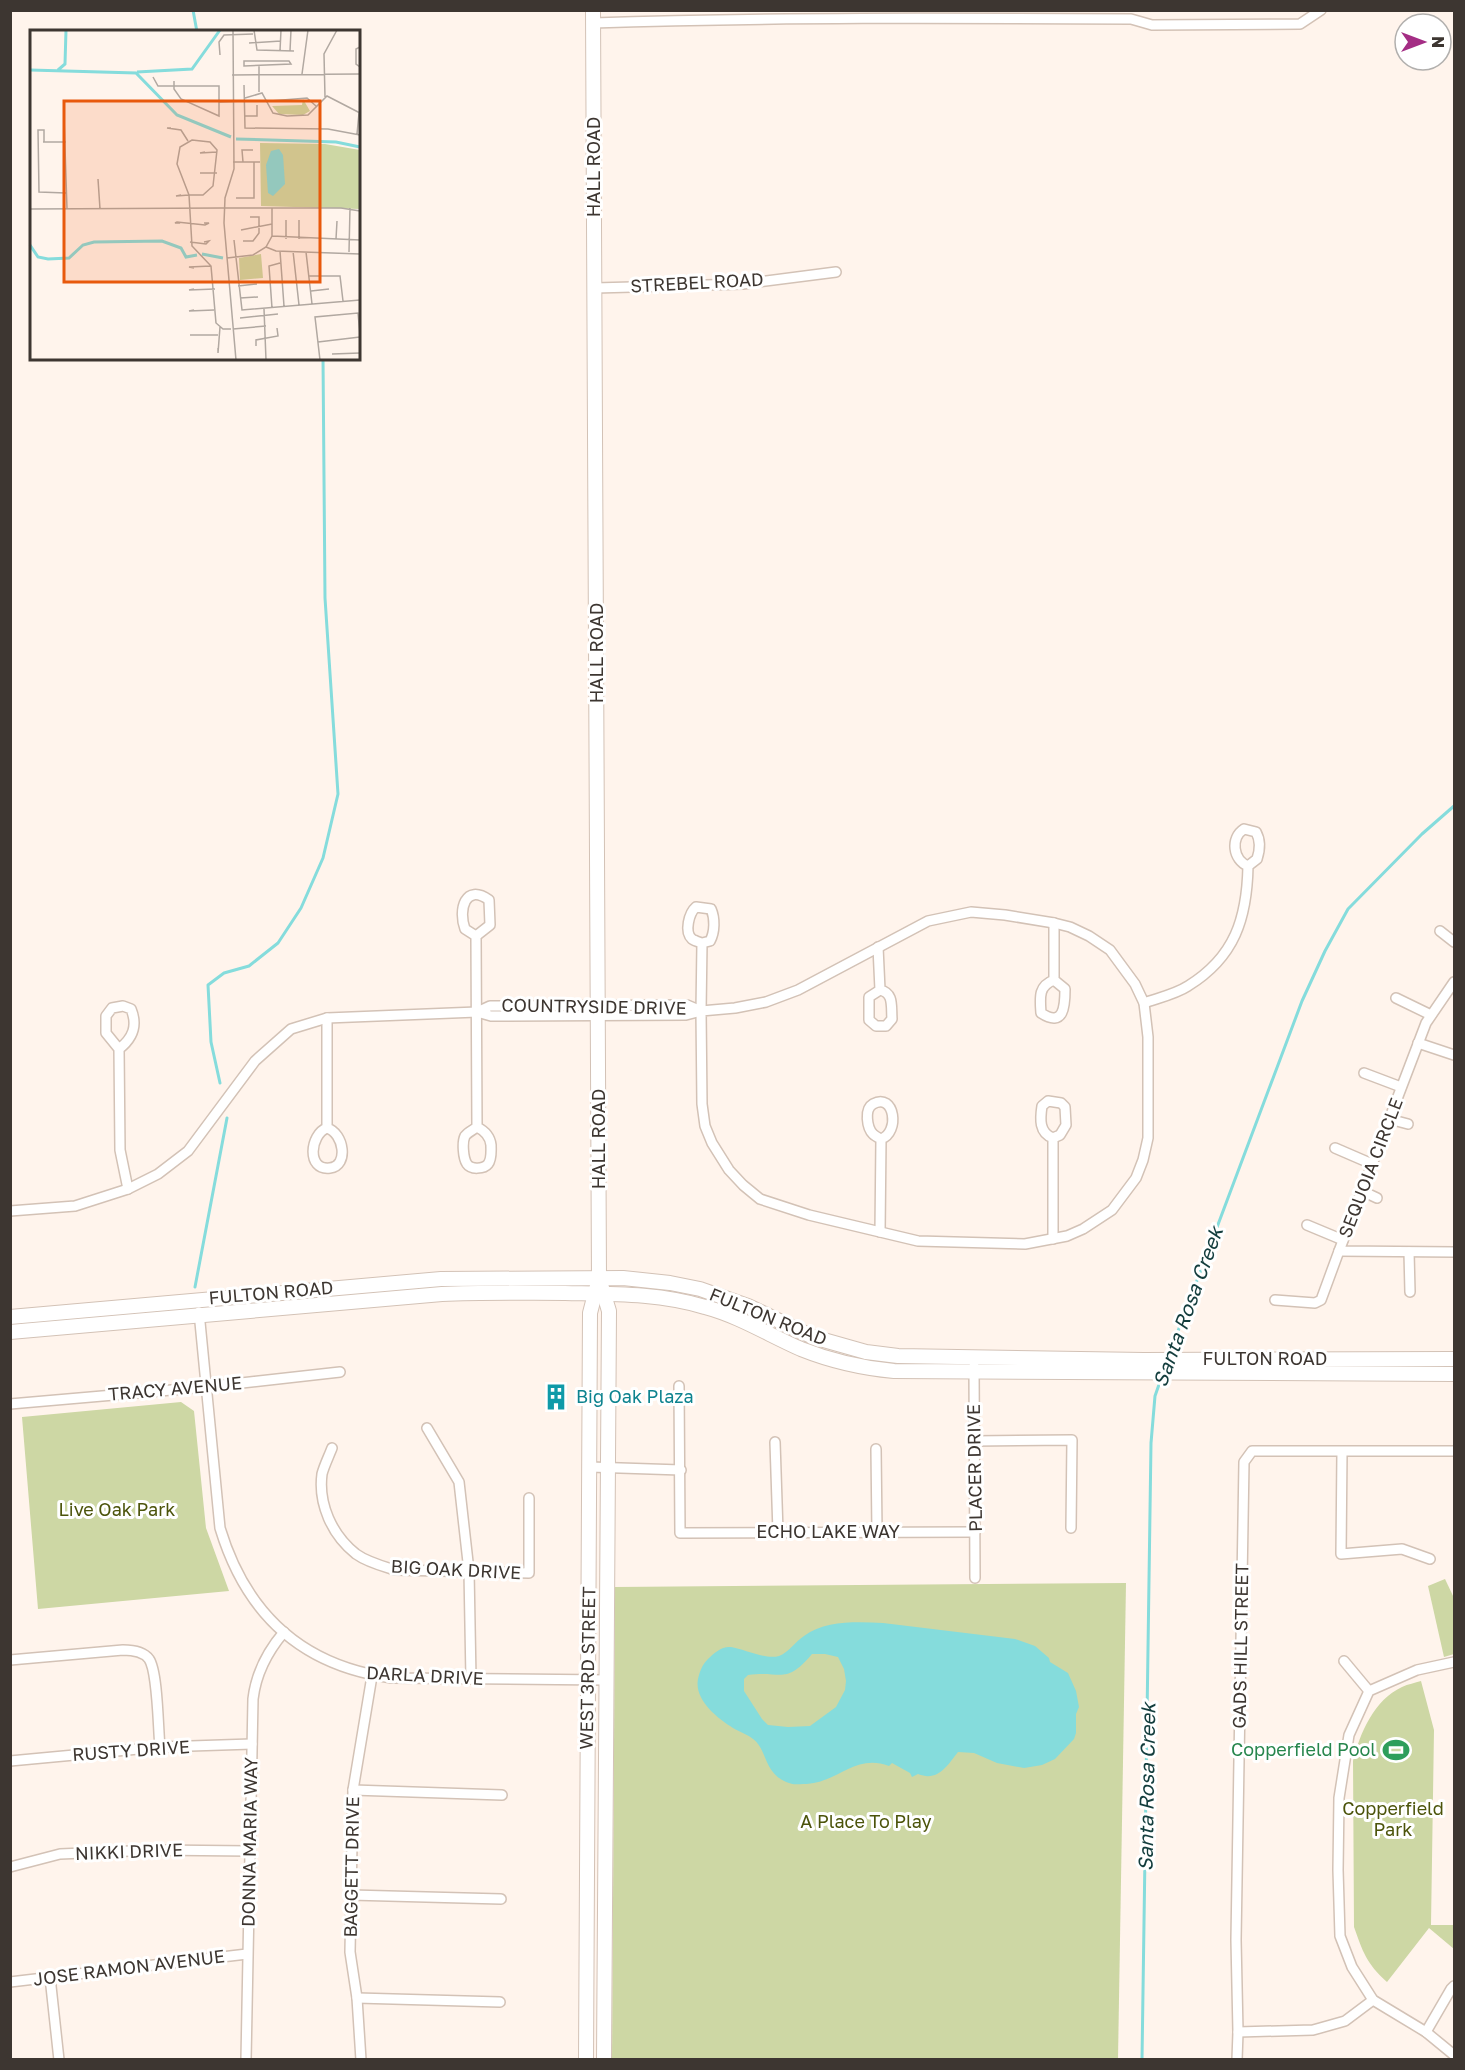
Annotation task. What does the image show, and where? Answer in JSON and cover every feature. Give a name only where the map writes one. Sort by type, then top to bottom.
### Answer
[{"type":"main road","name":"HALL ROAD","points":[[593,17],[599,1278]]},
{"type":"main road","name":"WEST 3RD STREET","points":[[586,2060],[591,1312],[599,1294],[599,1278]]},
{"type":"main road","name":"FULTON ROAD","points":[[10,1317],[441,1279],[599,1278],[654,1281],[700,1289],[733,1300],[813,1337],[859,1350],[898,1356],[974,1357],[1142,1366],[1192,1373],[1455,1374]]},
{"type":"main road","name":"FULTON ROAD","points":[[10,1332],[442,1294],[480,1292],[599,1294],[652,1296],[704,1306],[741,1320],[802,1349],[855,1365],[913,1373],[974,1373],[1142,1366],[1200,1359],[1455,1359]]},
{"type":"main road","name":"WEST 3RD STREET","points":[[599,1294],[609,1311],[604,2060]]},
{"type":"street","points":[[593,17],[725,14],[1132,15],[1152,25],[1300,24],[1321,10]]},
{"type":"street","name":"STREBEL ROAD","points":[[595,288],[743,284],[836,272]]},
{"type":"street","points":[[702,943],[702,1104],[705,1126],[712,1143],[729,1170],[752,1192],[774,1205],[918,1241],[1025,1244],[1067,1236],[1083,1229],[1112,1210],[1136,1178],[1148,1138],[1148,1045],[1144,1003],[1186,988],[1217,963],[1237,931],[1244,913],[1248,866]]},
{"type":"street","name":"COUNTRYSIDE DRIVE","points":[[10,1210],[75,1206],[128,1189],[158,1174],[189,1151],[255,1061],[291,1029],[327,1018],[477,1012],[491,1016],[599,1011],[686,1015],[701,1011],[735,1008],[766,1002],[798,990],[928,921],[972,912],[1054,923],[1070,927],[1089,936],[1110,950],[1135,984],[1144,1003]]},
{"type":"street","points":[[1054,923],[1054,980]]},
{"type":"street","points":[[1440,931],[1455,942]]},
{"type":"street","points":[[476,936],[477,1127]]},
{"type":"street","points":[[878,947],[880,990]]},
{"type":"street","name":"SEQUOIA CIRCLE","points":[[1455,982],[1426,1023],[1339,1251],[1455,1252]]},
{"type":"street","points":[[1396,998],[1431,1015]]},
{"type":"street","points":[[119,1049],[133,1035],[134,1025],[130,1009],[123,1006],[112,1008],[106,1016],[106,1033],[119,1049],[120,1150],[128,1189]]},
{"type":"street","points":[[327,1018],[327,1128]]},
{"type":"street","points":[[1418,1043],[1455,1055]]},
{"type":"street","points":[[1364,1073],[1401,1087]]},
{"type":"street","points":[[1389,1119],[1408,1125]]},
{"type":"street","points":[[1053,1138],[1053,1239]]},
{"type":"street","points":[[880,1232],[881,1139]]},
{"type":"street","points":[[1335,1148],[1372,1164]]},
{"type":"street","points":[[1362,1191],[1377,1198]]},
{"type":"street","points":[[1306,1225],[1343,1240]]},
{"type":"street","points":[[1275,1300],[1315,1303],[1321,1300],[1339,1251]]},
{"type":"street","points":[[1409,1252],[1410,1292]]},
{"type":"street","name":"DARLA DRIVE","points":[[198,1300],[218,1512],[226,1546],[240,1581],[251,1598],[284,1632],[321,1659],[372,1676],[607,1680]]},
{"type":"street","name":"PLACER DRIVE","points":[[974,1357],[975,1578]]},
{"type":"street","name":"TRACY AVENUE","points":[[10,1404],[206,1387],[340,1372]]},
{"type":"street","points":[[590,1467],[681,1470],[679,1386]]},
{"type":"street","points":[[427,1428],[459,1482],[469,1571],[471,1679]]},
{"type":"street","points":[[974,1441],[1072,1440],[1071,1528]]},
{"type":"street","points":[[775,1442],[778,1532]]},
{"type":"street","name":"BIG OAK DRIVE","points":[[332,1448],[322,1474],[323,1502],[330,1522],[341,1539],[356,1554],[395,1570],[529,1573],[529,1498]]},
{"type":"street","points":[[876,1449],[877,1531]]},
{"type":"street","name":"GADS HILL STREET","points":[[1237,2060],[1236,1940],[1244,1462],[1252,1451],[1342,1452]]},
{"type":"street","points":[[1430,1559],[1402,1549],[1341,1554],[1342,1452],[1455,1451]]},
{"type":"street","name":"ECHO LAKE WAY","points":[[681,1470],[680,1533],[975,1532]]},
{"type":"street","name":"DONNA MARIA WAY","points":[[246,2060],[252,1709],[256,1679],[268,1654],[284,1632]]},
{"type":"street","points":[[10,1660],[123,1650],[145,1655],[153,1671],[160,1747]]},
{"type":"street","points":[[1344,1660],[1369,1691]]},
{"type":"street","points":[[1455,1662],[1417,1670],[1369,1691],[1348,1735],[1339,1798],[1338,1870],[1340,1936],[1353,1967],[1373,2000],[1426,2032],[1455,2055]]},
{"type":"street","name":"BAGGETT DRIVE","points":[[361,2060],[357,1998],[350,1952],[353,1790],[372,1676]]},
{"type":"street","name":"RUSTY DRIVE","points":[[10,1761],[160,1747],[252,1744]]},
{"type":"street","points":[[353,1790],[502,1795]]},
{"type":"street","name":"NIKKI DRIVE","points":[[10,1868],[60,1854],[154,1850],[250,1851]]},
{"type":"street","points":[[351,1894],[501,1899]]},
{"type":"street","name":"JOSE RAMON AVENUE","points":[[10,1982],[247,1954]]},
{"type":"street","points":[[50,1977],[59,2060]]},
{"type":"street","points":[[1426,2032],[1455,1986]]},
{"type":"street","points":[[357,1998],[500,2002]]},
{"type":"street","points":[[1238,2031],[1313,2030],[1345,2021],[1373,2000]]},
{"type":"green space","name":"Live Oak Park","points":[[181,1402],[194,1411],[206,1528],[229,1591],[38,1609],[22,1417]]},
{"type":"green space","points":[[1445,1579],[1454,1598],[1454,1654],[1444,1657],[1428,1586]]},
{"type":"green space","name":"A Place To Play","points":[[1126,1583],[1118,2059],[612,2060],[615,1587]]},
{"type":"green space","name":"Copperfield Park","points":[[1421,1681],[1434,1730],[1431,1925],[1454,1925],[1454,1949],[1429,1928],[1387,1982],[1366,1957],[1354,1927],[1353,1761],[1364,1729],[1376,1709],[1392,1693],[1404,1686]]},
{"type":"water","points":[[852,1622],[883,1623],[1015,1639],[1035,1646],[1049,1658],[1050,1662],[1068,1673],[1076,1691],[1079,1707],[1076,1714],[1074,1739],[1055,1759],[1042,1765],[1024,1768],[997,1763],[974,1753],[958,1752],[941,1771],[931,1776],[918,1774],[912,1777],[910,1773],[892,1763],[889,1766],[866,1763],[815,1783],[792,1784],[775,1774],[758,1744],[751,1737],[720,1719],[708,1708],[700,1694],[698,1679],[702,1668],[708,1659],[721,1649],[731,1647],[774,1657],[786,1652],[804,1636],[822,1627]],"holes":[[[812,1654],[838,1657],[844,1669],[845,1690],[836,1707],[810,1726],[768,1725],[744,1691],[744,1679],[748,1675],[783,1675],[795,1670]]]},
{"type":"waterway","points":[[193,10],[197,30]]},
{"type":"waterway","points":[[220,1083],[211,1042],[208,985],[224,973],[249,966],[278,943],[301,908],[323,858],[338,794],[325,598],[323,360]]},
{"type":"waterway","name":"Santa Rosa Creek","points":[[1169,1355],[1302,1001],[1325,951],[1348,909],[1422,834],[1454,806]]},
{"type":"waterway","points":[[195,1287],[227,1118]]},
{"type":"waterway","name":"Santa Rosa Creek","points":[[1142,2060],[1151,1443],[1155,1396],[1162,1376]]},
{"type":"place","name":"Big Oak Plaza","points":[[556,1397]]},
{"type":"place","name":"Copperfield Pool","points":[[1396,1750]]}]
